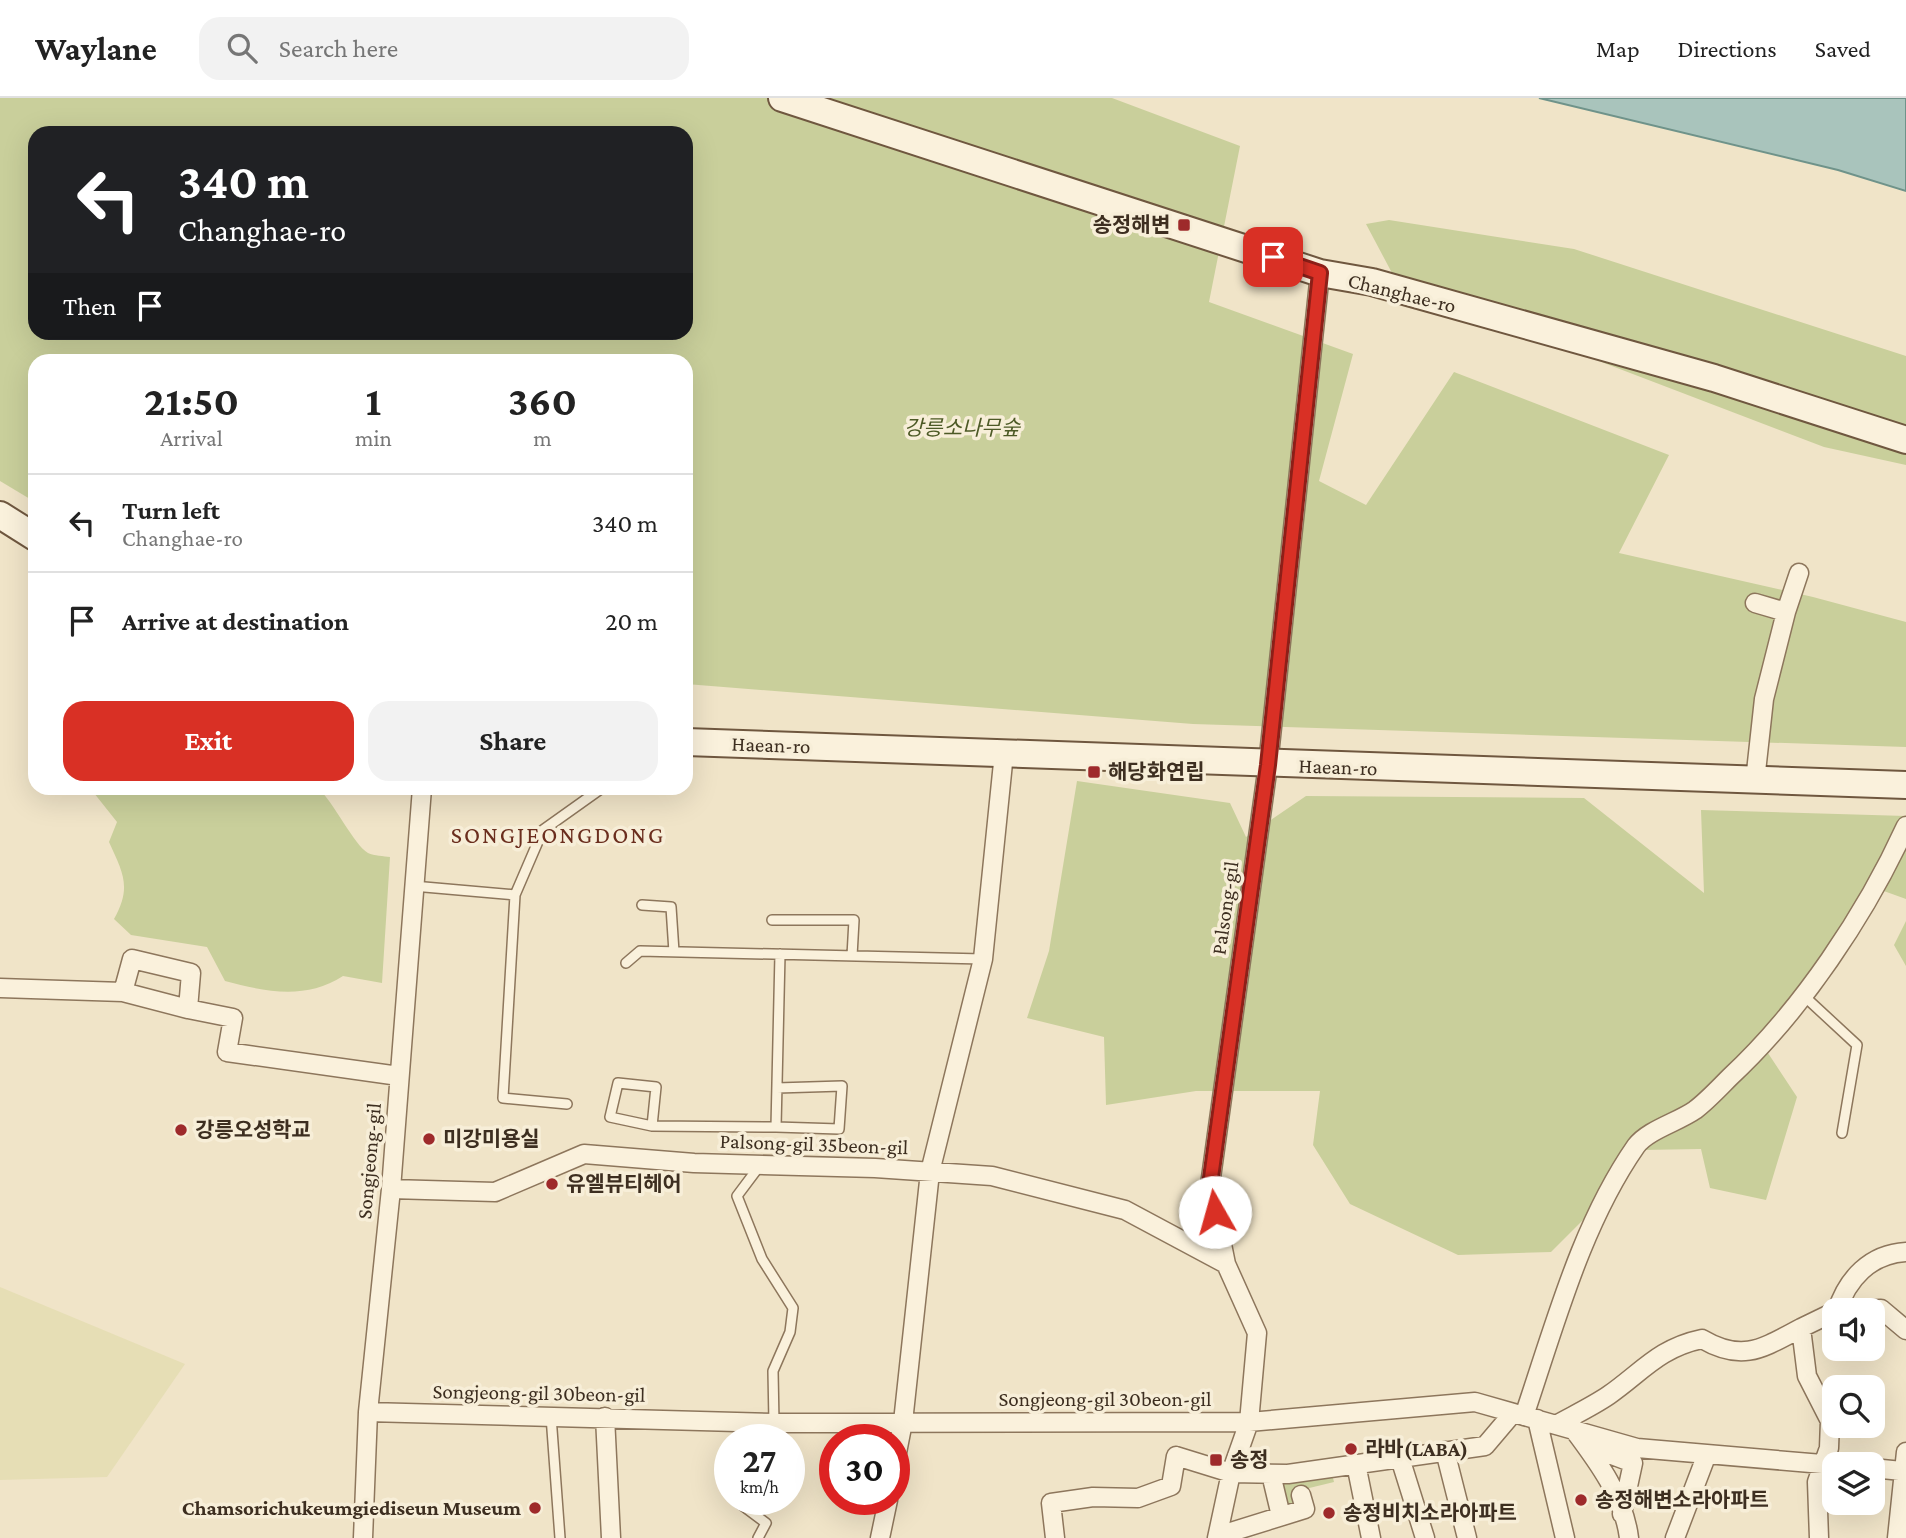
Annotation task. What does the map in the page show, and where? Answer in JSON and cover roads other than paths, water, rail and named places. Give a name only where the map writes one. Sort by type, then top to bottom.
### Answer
[{"type":"street","name":"Changhae-ro","points":[[782,98],[1320,273],[1372,282],[1714,378],[1906,440]]},
{"type":"street","name":"Palsong-gil","points":[[1217,1537],[1231,1473],[1249,1422],[1257,1333],[1226,1264],[1210,1185],[1268,765],[1320,273]]},
{"type":"street","points":[[0,515],[28,533]]},
{"type":"street","points":[[1755,781],[1764,699],[1799,573]]},
{"type":"street","points":[[1755,603],[1786,612]]},
{"type":"street","name":"Haean-ro","points":[[693,742],[1906,786]]},
{"type":"street","points":[[903,1422],[930,1172],[983,959],[1004,753]]},
{"type":"street","name":"Songjeong-gil","points":[[363,1538],[368,1412],[391,1189],[421,795]]},
{"type":"street","points":[[1055,1538],[1051,1503],[1093,1497],[1138,1498],[1171,1486],[1176,1456],[1231,1473],[1271,1474],[1485,1446],[1524,1416],[1601,1208],[1638,1143],[1695,1109],[1753,1056],[1803,995],[1862,909],[1906,825]]},
{"type":"street","points":[[123,992],[132,959],[191,973],[188,1009]]},
{"type":"street","points":[[0,988],[123,992],[233,1018],[227,1052],[399,1076]]},
{"type":"street","name":"Palsong-gil 35beon-gil","points":[[391,1189],[495,1192],[583,1154],[992,1177],[1125,1209],[1226,1264]]},
{"type":"street","points":[[1841,1298],[1845,1286],[1860,1271],[1897,1252],[1906,1252]]},
{"type":"street","points":[[1885,1312],[1906,1330]]},
{"type":"street","points":[[1629,1538],[1605,1473],[1586,1445],[1565,1427],[1658,1354],[1702,1339],[1722,1351],[1756,1351],[1822,1318]]},
{"type":"street","points":[[1801,1328],[1807,1376],[1830,1421],[1829,1452]]},
{"type":"street","name":"Songjeong-gil 30beon-gil","points":[[368,1412],[774,1423],[1249,1422],[1475,1402],[1637,1448],[1822,1464]]},
{"type":"street","points":[[1524,1416],[1565,1538]]},
{"type":"street","points":[[605,1418],[611,1538]]},
{"type":"street","points":[[1586,1445],[1633,1463],[1622,1514]]},
{"type":"street","points":[[1445,1451],[1467,1538]]},
{"type":"street","points":[[1896,1538],[1906,1452]]},
{"type":"street","points":[[1675,1538],[1707,1454]]},
{"type":"street","points":[[1400,1458],[1425,1538]]},
{"type":"street","points":[[1356,1464],[1371,1538]]},
{"type":"street","points":[[1885,1469],[1902,1471]]},
{"type":"street","points":[[1271,1474],[1281,1516]]},
{"type":"street","points":[[1819,1538],[1817,1482],[1822,1474]]},
{"type":"street","points":[[1217,1537],[1305,1508],[1301,1495]]},
{"type":"street","points":[[880,1538],[885,1515]]},
{"type":"lane","points":[[567,1104],[503,1098],[515,895],[543,830],[593,795]]},
{"type":"lane","points":[[413,886],[515,895]]},
{"type":"lane","points":[[642,905],[671,907],[674,952]]},
{"type":"lane","points":[[772,920],[854,920],[852,956]]},
{"type":"lane","points":[[626,963],[640,951],[983,959]]},
{"type":"lane","points":[[776,1127],[780,954]]},
{"type":"lane","points":[[1803,995],[1857,1045],[1843,1133]]},
{"type":"lane","points":[[652,1126],[656,1087],[618,1083],[610,1117],[652,1126],[839,1129],[842,1086],[777,1088]]},
{"type":"lane","points":[[761,1164],[737,1196],[762,1259],[793,1308],[790,1332],[773,1371],[774,1423]]},
{"type":"lane","points":[[551,1416],[560,1538]]},
{"type":"lane","points":[[755,1515],[766,1523],[758,1538]]},
{"type":"water","points":[[1539,98],[1906,98],[1906,191],[1838,170]]},
{"type":"place","name":"송정해변","points":[[1184,225]]},
{"type":"place","name":"해당화연립","points":[[1094,772]]},
{"type":"place","name":"강릉오성학교","points":[[181,1130]]},
{"type":"place","name":"미강미용실","points":[[429,1139]]},
{"type":"place","name":"유엘뷰티헤어","points":[[552,1184]]},
{"type":"place","name":"라바(LABA)","points":[[1351,1449]]},
{"type":"place","name":"송정","points":[[1216,1460]]},
{"type":"place","name":"송정해변소라아파트","points":[[1581,1500]]},
{"type":"place","name":"Chamsorichukeumgiediseun Museum","points":[[535,1508]]},
{"type":"place","name":"송정비치소라아파트","points":[[1329,1513]]},
{"type":"district","name":"SONGJEONGDONG","points":[[558,834]]},
{"type":"park label","name":"강릉소나무숲","points":[[962,428]]}]
